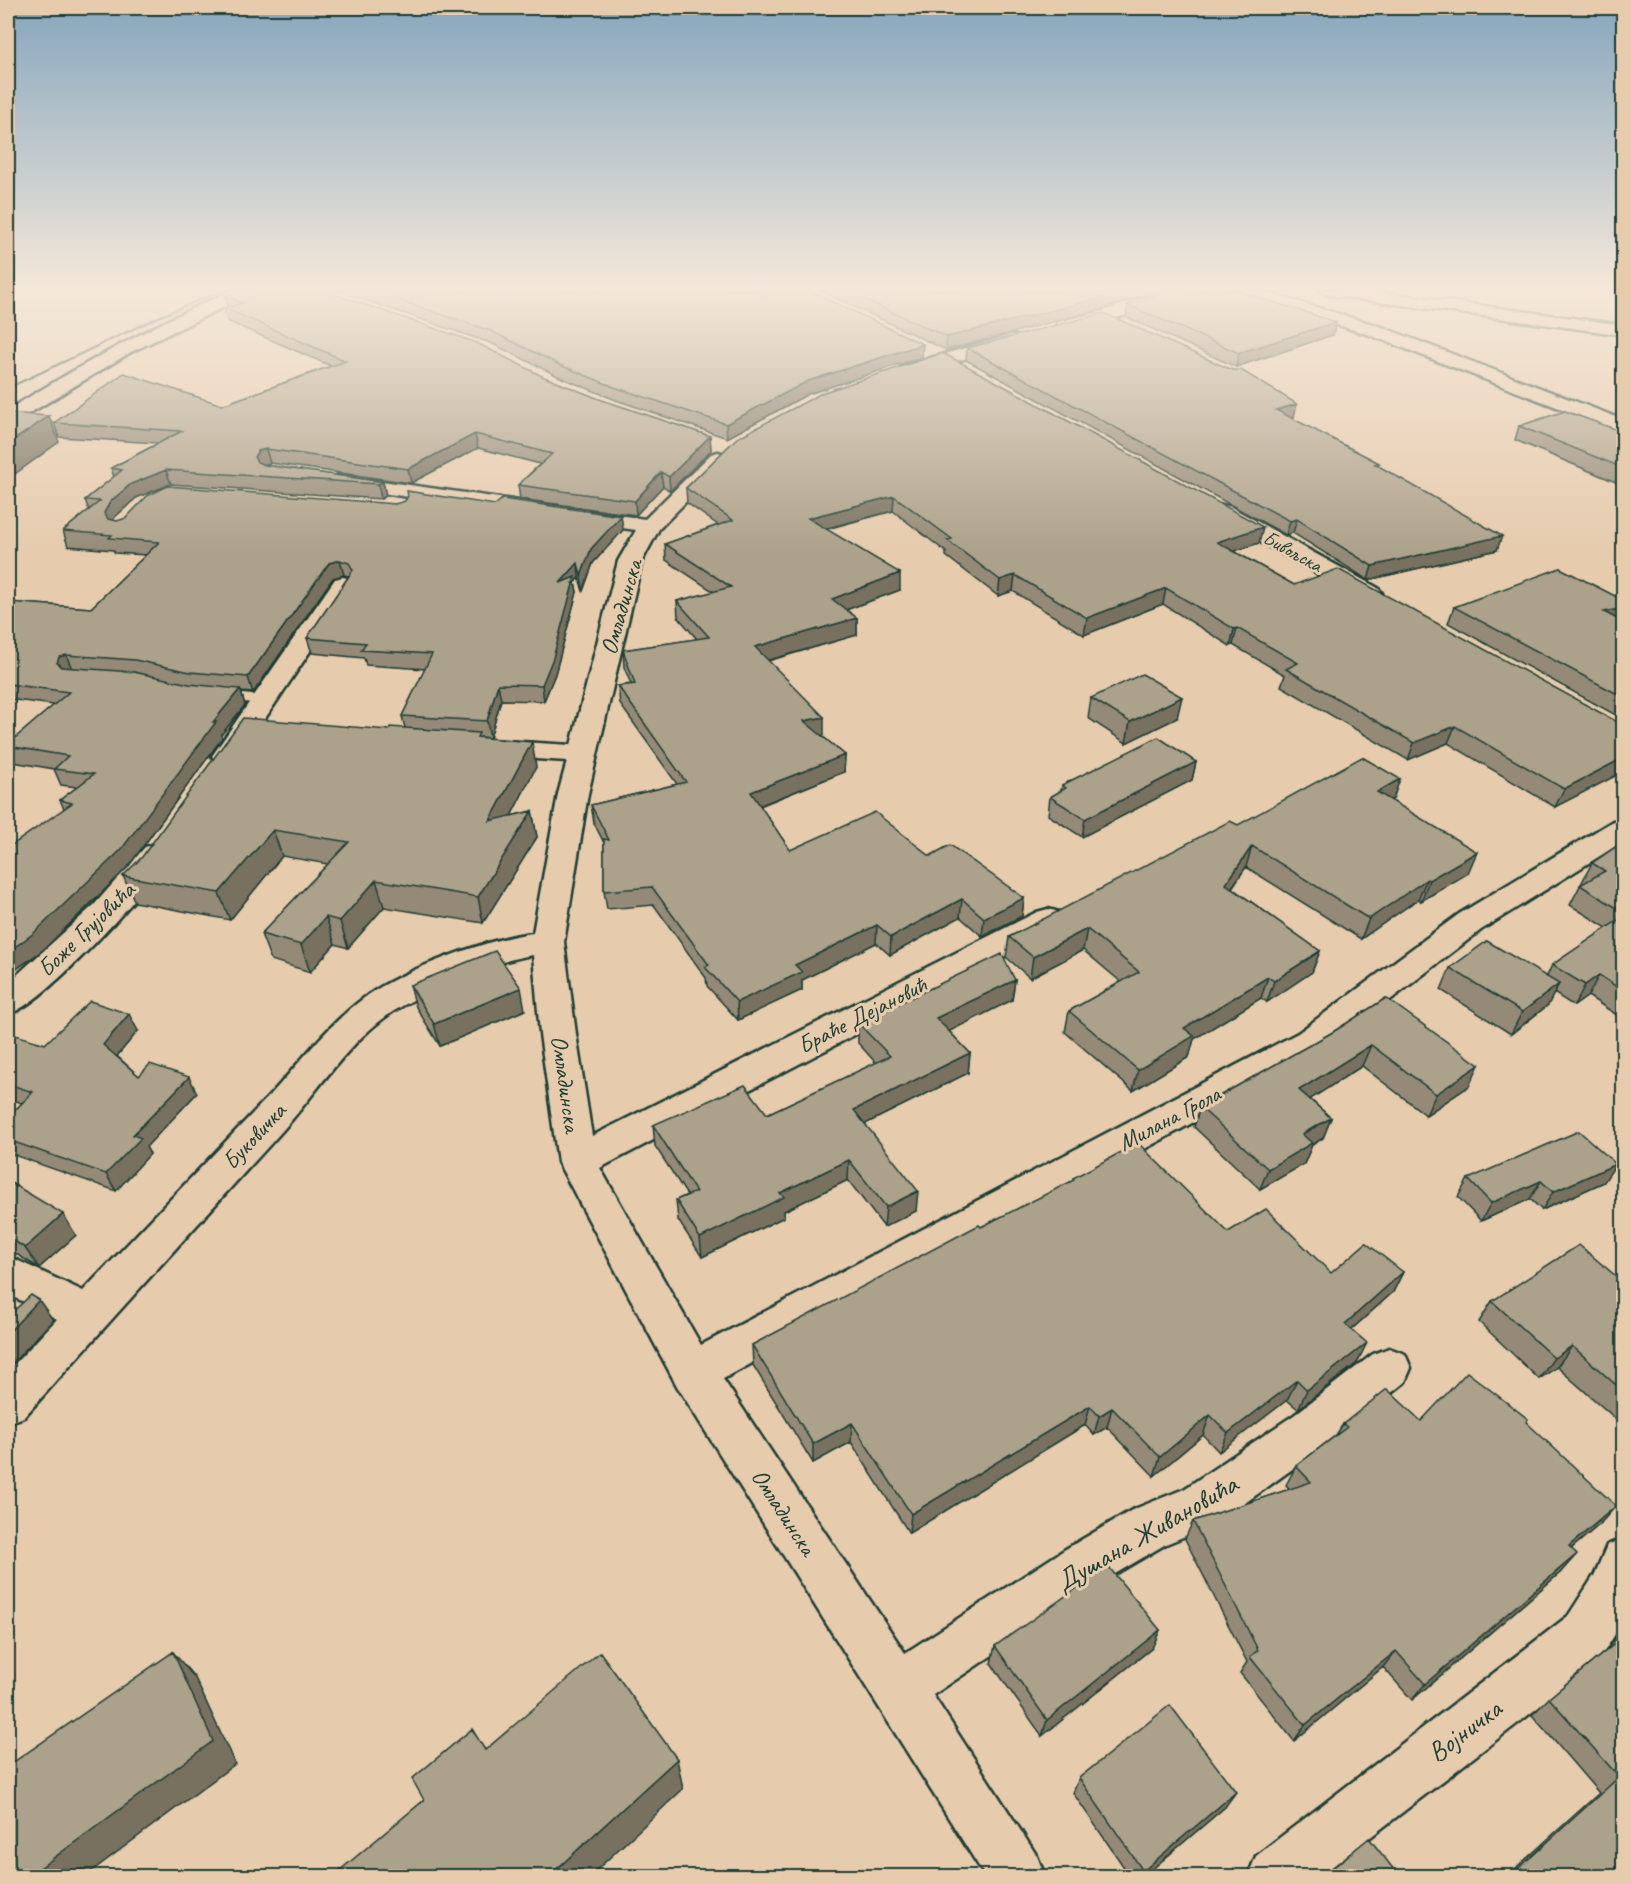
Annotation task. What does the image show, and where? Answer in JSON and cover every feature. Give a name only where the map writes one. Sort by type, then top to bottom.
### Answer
[{"type":"street","points":[[8,418],[70,378]]},
{"type":"street","points":[[1496,378],[1623,427]]},
{"type":"street","name":"Омладинска","points":[[728,441],[650,526],[630,561],[573,794],[548,942],[558,1034],[577,1162],[693,1372],[1017,1876]]},
{"type":"street","points":[[315,477],[543,508],[650,526]]},
{"type":"street","points":[[396,509],[424,510],[461,498]]},
{"type":"street","name":"Бивољска","points":[[1205,502],[1383,600]]},
{"type":"street","points":[[209,780],[343,584]]},
{"type":"street","points":[[242,732],[277,735]]},
{"type":"street","points":[[462,746],[583,754]]},
{"type":"street","name":"Боже Грујовића","points":[[8,1002],[49,967],[141,875],[175,828]]},
{"type":"street","name":"Милана Грола","points":[[693,1372],[1311,1042],[1470,922],[1623,828]]},
{"type":"street","name":"Браће Дејановић","points":[[577,1162],[1074,906]]},
{"type":"street","name":"Буковичка","points":[[8,1402],[293,1094],[344,1034],[381,1003],[417,984],[481,957],[517,946],[548,942]]},
{"type":"street","points":[[8,1274],[90,1315]]},
{"type":"street","name":"Душана Живановића","points":[[898,1688],[1081,1567],[1149,1527],[1200,1506],[1310,1430],[1389,1368]]},
{"type":"street","name":"Војничка","points":[[1276,1876],[1521,1688],[1586,1634],[1614,1589],[1623,1562]]},
{"type":"lane","points":[[207,695],[263,700]]},
{"type":"building","points":[[117,378],[139,378],[222,405],[298,378],[546,378],[599,399],[710,436],[669,477],[661,472],[635,501],[518,485],[552,454],[475,434],[408,469],[266,449],[258,451],[254,457],[257,462],[265,465],[383,482],[378,484],[166,470],[131,484],[110,502],[104,513],[108,519],[117,521],[126,518],[147,496],[168,486],[395,504],[405,501],[408,496],[407,491],[495,505],[502,499],[621,516],[591,549],[581,576],[578,563],[560,583],[575,577],[553,658],[542,685],[498,684],[487,721],[402,716],[432,654],[361,650],[366,643],[307,638],[353,570],[349,563],[340,560],[329,563],[248,677],[190,672],[135,660],[66,655],[59,657],[57,663],[61,667],[134,672],[189,684],[240,689],[213,722],[216,722],[121,850],[34,933],[8,952],[8,848],[72,803],[60,800],[94,774],[54,769],[68,756],[8,746],[69,692],[8,684],[8,602],[91,608],[159,542],[63,531],[100,501],[85,500],[122,470],[111,468],[182,431],[54,423]]},
{"type":"building","points":[[592,378],[818,378],[726,424]]},
{"type":"building","points":[[867,378],[989,378],[1263,527],[1217,542],[1294,585],[1338,569],[1623,724],[1623,758],[1564,789],[1455,726],[1414,743],[1286,669],[1298,663],[1237,628],[1234,629],[1166,588],[1087,618],[1015,575],[1000,580],[947,540],[952,539],[894,496],[808,518],[900,573],[832,599],[857,618],[755,647],[824,717],[804,721],[845,755],[751,792],[790,850],[875,812],[930,856],[950,845],[1024,898],[984,918],[962,899],[891,937],[877,925],[795,965],[802,972],[737,1002],[705,967],[709,965],[652,887],[604,891],[604,839],[609,840],[591,805],[686,782],[618,686],[635,684],[623,650],[709,637],[677,601],[731,587],[665,544],[733,520],[686,488],[737,438],[824,392]]},
{"type":"building","points":[[1023,378],[1254,378],[1297,404],[1276,410],[1379,463],[1375,464],[1502,536],[1372,566],[1297,519],[1290,521]]},
{"type":"building","points":[[1565,411],[1623,432],[1623,468],[1519,426]]},
{"type":"building","points":[[8,413],[49,416],[8,444]]},
{"type":"building","points":[[1560,568],[1623,600],[1623,608],[1604,612],[1623,622],[1623,697],[1454,607]]},
{"type":"building","points":[[1142,674],[1182,697],[1130,722],[1091,698]]},
{"type":"building","points":[[243,718],[389,730],[390,727],[479,733],[477,737],[532,742],[490,821],[532,811],[478,897],[376,880],[340,921],[326,917],[301,945],[261,934],[349,842],[273,830],[219,893],[123,876],[142,857]]},
{"type":"building","points":[[1158,737],[1196,762],[1085,819],[1050,797],[1066,788],[1062,785]]},
{"type":"building","points":[[1362,757],[1400,779],[1377,792],[1477,852],[1429,880],[1427,879],[1369,919],[1252,846],[1226,884],[1320,951],[1274,981],[1268,977],[1184,1028],[1194,1036],[1138,1070],[1069,1011],[1139,972],[1087,929],[1033,957],[1009,937],[1230,821],[1238,825]]},
{"type":"building","points":[[1623,842],[1623,912],[1580,885],[1605,871],[1592,863]]},
{"type":"building","points":[[1623,917],[1623,991],[1599,975],[1585,985],[1552,965]]},
{"type":"building","points":[[1487,941],[1559,984],[1522,1012],[1450,968]]},
{"type":"building","points":[[495,951],[521,988],[434,1024],[410,985]]},
{"type":"building","points":[[1002,954],[1015,980],[936,1018],[970,1053],[854,1110],[918,1191],[886,1207],[849,1160],[780,1193],[784,1197],[700,1238],[676,1200],[696,1192],[653,1125],[745,1085],[767,1114],[890,1056],[858,1023]]},
{"type":"building","points":[[1386,998],[1479,1065],[1436,1094],[1371,1045],[1299,1090],[1331,1118],[1302,1134],[1312,1143],[1268,1169],[1200,1107],[1333,1032]]},
{"type":"building","points":[[90,1001],[129,1014],[103,1045],[139,1076],[150,1064],[189,1077],[133,1135],[141,1138],[106,1174],[8,1140],[8,1117],[33,1092],[8,1084],[8,1033],[45,1044]]},
{"type":"building","points":[[1579,1131],[1616,1164],[1553,1192],[1541,1181],[1491,1203],[1468,1179]]},
{"type":"building","points":[[1138,1143],[1228,1232],[1266,1209],[1331,1273],[1366,1243],[1403,1272],[1345,1324],[1367,1343],[1307,1390],[1297,1380],[1228,1433],[1210,1415],[1160,1457],[1112,1408],[1099,1416],[1090,1406],[911,1514],[852,1423],[813,1444],[752,1345],[979,1225],[981,1227],[1074,1180],[1073,1178]]},
{"type":"building","points":[[8,1181],[63,1214],[25,1248],[8,1237]]},
{"type":"building","points":[[1579,1245],[1623,1282],[1623,1391],[1572,1346],[1554,1358],[1492,1301]]},
{"type":"building","points":[[31,1295],[39,1300],[8,1333],[8,1316]]},
{"type":"building","points":[[1467,1372],[1528,1419],[1526,1422],[1616,1506],[1569,1546],[1577,1554],[1425,1684],[1396,1651],[1305,1725],[1250,1657],[1258,1650],[1193,1521],[1311,1482],[1296,1466],[1347,1427],[1343,1424],[1387,1389],[1421,1421]]},
{"type":"building","points":[[1108,1566],[1160,1630],[1047,1720],[995,1646]]},
{"type":"building","points":[[1623,1637],[1623,1876],[1510,1876],[1619,1777],[1549,1698]]},
{"type":"building","points":[[173,1652],[213,1741],[29,1876],[8,1876],[8,1766]]},
{"type":"building","points":[[600,1652],[677,1759],[549,1876],[333,1876],[424,1800],[412,1779],[472,1729],[485,1750]]},
{"type":"building","points":[[1170,1705],[1236,1792],[1143,1871],[1079,1778]]},
{"type":"building","points":[[1369,1838],[1399,1876],[1323,1876]]},
{"type":"railway","points":[[8,388],[29,378]]}]
